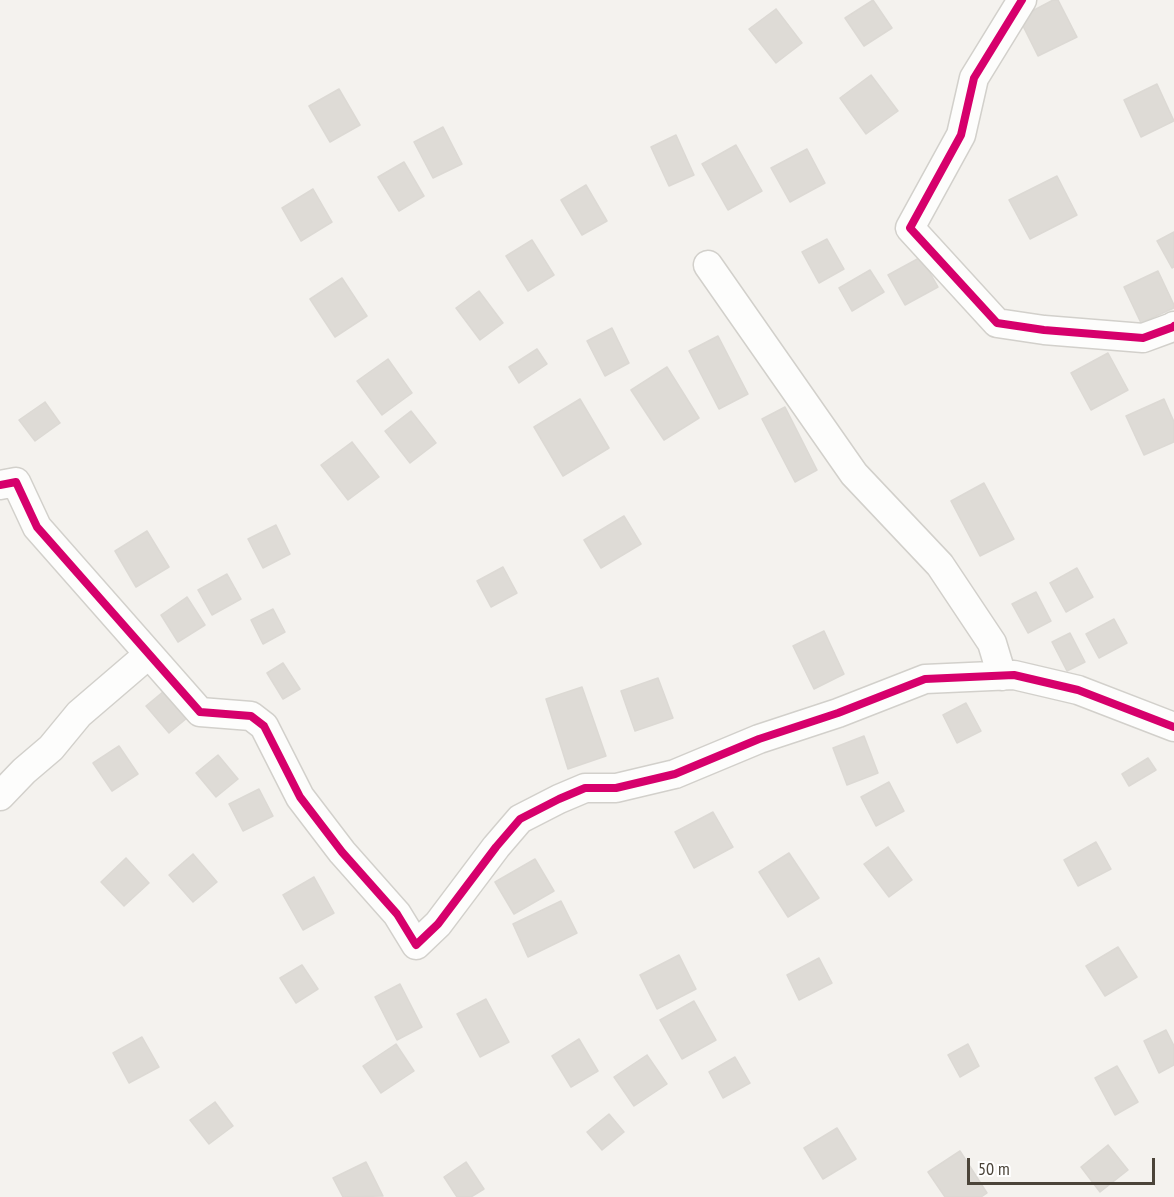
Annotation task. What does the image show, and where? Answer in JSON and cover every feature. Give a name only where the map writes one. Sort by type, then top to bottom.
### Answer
[{"type":"street","points":[[1022,0],[974,78],[961,135],[910,228],[997,323],[1044,330],[1143,338],[1174,326]]},
{"type":"street","points":[[708,265],[854,474],[940,565],[992,643],[1002,676]]},
{"type":"street","points":[[0,485],[16,482],[37,527],[200,712],[251,716],[264,726],[300,798],[342,852],[398,914],[416,945],[438,924],[496,846],[520,819],[585,788],[616,788],[675,774],[759,739],[838,714],[925,679],[1014,675],[1078,690],[1174,727]]},
{"type":"street","points":[[0,795],[51,748],[79,714],[149,654]]},
{"type":"building","points":[[873,0],[892,28],[864,46],[845,18]]},
{"type":"building","points":[[1053,0],[1058,0],[1077,37],[1038,56],[1019,18]]},
{"type":"building","points":[[776,9],[802,43],[776,63],[749,29]]},
{"type":"building","points":[[871,75],[898,111],[866,134],[840,98]]},
{"type":"building","points":[[1157,84],[1174,121],[1141,137],[1124,100]]},
{"type":"building","points":[[339,89],[360,125],[330,142],[309,106]]},
{"type":"building","points":[[443,127],[462,164],[433,178],[414,142]]},
{"type":"building","points":[[676,135],[694,175],[669,186],[651,147]]},
{"type":"building","points":[[736,145],[762,191],[728,210],[702,164]]},
{"type":"building","points":[[807,149],[825,183],[790,202],[771,168]]},
{"type":"building","points":[[404,162],[424,196],[399,211],[378,177]]},
{"type":"building","points":[[1057,176],[1077,215],[1030,239],[1009,200]]},
{"type":"building","points":[[586,185],[607,221],[582,235],[561,200]]},
{"type":"building","points":[[313,189],[332,222],[301,241],[282,208]]},
{"type":"building","points":[[1174,232],[1174,267],[1172,268],[1157,241]]},
{"type":"building","points":[[827,239],[844,269],[819,283],[802,252]]},
{"type":"building","points":[[532,240],[554,275],[528,291],[506,256]]},
{"type":"building","points":[[921,257],[938,287],[905,305],[888,275]]},
{"type":"building","points":[[870,270],[884,292],[852,311],[839,288]]},
{"type":"building","points":[[1158,271],[1174,308],[1141,323],[1124,287]]},
{"type":"building","points":[[342,278],[367,316],[335,337],[310,299]]},
{"type":"building","points":[[479,291],[503,323],[480,340],[456,308]]},
{"type":"building","points":[[612,328],[629,363],[605,376],[587,341]]},
{"type":"building","points":[[718,336],[748,394],[719,409],[689,351]]},
{"type":"building","points":[[537,349],[547,364],[519,383],[509,367]]},
{"type":"building","points":[[1108,353],[1128,390],[1091,410],[1071,373]]},
{"type":"building","points":[[388,359],[412,393],[382,415],[357,381]]},
{"type":"building","points":[[667,367],[699,418],[664,440],[631,390]]},
{"type":"building","points":[[580,399],[609,448],[563,476],[534,427]]},
{"type":"building","points":[[1164,399],[1174,422],[1174,442],[1144,455],[1126,416]]},
{"type":"building","points":[[45,402],[60,423],[35,441],[19,420]]},
{"type":"building","points":[[785,407],[817,470],[795,482],[762,419]]},
{"type":"building","points":[[411,411],[436,443],[410,463],[385,431]]},
{"type":"building","points":[[352,442],[379,477],[348,500],[321,465]]},
{"type":"building","points":[[984,483],[1014,539],[980,556],[951,501]]},
{"type":"building","points":[[624,516],[641,544],[601,568],[584,540]]},
{"type":"building","points":[[276,525],[290,554],[263,568],[248,539]]},
{"type":"building","points":[[147,531],[169,567],[136,587],[115,551]]},
{"type":"building","points":[[503,567],[517,593],[491,607],[477,581]]},
{"type":"building","points":[[1077,568],[1093,597],[1066,612],[1050,583]]},
{"type":"building","points":[[227,574],[241,599],[212,615],[198,590]]},
{"type":"building","points":[[1036,592],[1051,621],[1028,633],[1012,604]]},
{"type":"building","points":[[187,597],[205,625],[178,642],[161,615]]},
{"type":"building","points":[[273,609],[285,632],[263,644],[251,620]]},
{"type":"building","points":[[1114,619],[1127,643],[1099,658],[1086,634]]},
{"type":"building","points":[[824,631],[844,674],[814,689],[793,646]]},
{"type":"building","points":[[1070,633],[1085,662],[1067,671],[1052,642]]},
{"type":"building","points":[[283,663],[300,689],[283,699],[267,673]]},
{"type":"building","points":[[658,678],[673,718],[635,731],[621,691]]},
{"type":"building","points":[[582,687],[606,756],[568,769],[546,699]]},
{"type":"building","points":[[164,691],[187,718],[169,733],[146,706]]},
{"type":"building","points":[[966,703],[981,731],[957,743],[943,715]]},
{"type":"building","points":[[864,736],[878,773],[847,785],[833,748]]},
{"type":"building","points":[[119,746],[138,774],[112,791],[93,763]]},
{"type":"building","points":[[218,755],[238,779],[216,797],[196,773]]},
{"type":"building","points":[[1148,758],[1156,770],[1129,786],[1122,774]]},
{"type":"building","points":[[889,782],[904,811],[876,826],[861,797]]},
{"type":"building","points":[[259,789],[273,816],[243,831],[229,804]]},
{"type":"building","points":[[713,812],[733,847],[694,868],[675,832]]},
{"type":"building","points":[[1096,842],[1111,869],[1078,886],[1064,860]]},
{"type":"building","points":[[888,847],[912,880],[889,897],[864,864]]},
{"type":"building","points":[[789,853],[819,898],[788,917],[759,872]]},
{"type":"building","points":[[193,854],[217,882],[193,902],[169,875]]},
{"type":"building","points":[[126,858],[149,883],[124,906],[101,882]]},
{"type":"building","points":[[535,859],[554,891],[514,914],[495,882]]},
{"type":"building","points":[[314,877],[334,913],[303,930],[283,895]]},
{"type":"building","points":[[561,901],[577,933],[528,957],[513,924]]},
{"type":"building","points":[[1118,947],[1137,977],[1105,996],[1086,966]]},
{"type":"building","points":[[679,955],[696,989],[657,1009],[640,975]]},
{"type":"building","points":[[819,958],[832,983],[799,1000],[787,975]]},
{"type":"building","points":[[302,965],[318,989],[296,1003],[280,978]]},
{"type":"building","points":[[400,984],[422,1027],[397,1040],[375,997]]},
{"type":"building","points":[[486,999],[509,1042],[480,1057],[457,1014]]},
{"type":"building","points":[[694,1001],[716,1040],[682,1059],[660,1020]]},
{"type":"building","points":[[1166,1030],[1174,1046],[1174,1065],[1159,1073],[1144,1041]]},
{"type":"building","points":[[142,1037],[159,1067],[129,1083],[113,1053]]},
{"type":"building","points":[[579,1039],[598,1071],[571,1087],[552,1056]]},
{"type":"building","points":[[396,1044],[414,1071],[381,1093],[363,1066]]},
{"type":"building","points":[[968,1044],[979,1066],[960,1077],[948,1055]]},
{"type":"building","points":[[647,1055],[667,1084],[634,1106],[614,1077]]},
{"type":"building","points":[[735,1057],[750,1083],[723,1098],[709,1072]]},
{"type":"building","points":[[1117,1066],[1138,1102],[1115,1115],[1095,1078]]},
{"type":"building","points":[[215,1102],[233,1126],[209,1144],[190,1120]]},
{"type":"building","points":[[609,1114],[624,1132],[602,1150],[587,1132]]},
{"type":"building","points":[[837,1128],[856,1159],[823,1179],[804,1148]]},
{"type":"building","points":[[1108,1145],[1128,1170],[1100,1192],[1081,1167]]},
{"type":"building","points":[[960,1151],[987,1193],[981,1197],[945,1197],[928,1172]]},
{"type":"building","points":[[366,1162],[383,1196],[343,1197],[333,1178]]},
{"type":"building","points":[[466,1162],[484,1189],[471,1197],[457,1197],[444,1177]]},
{"type":"cycle path","points":[[1022,0],[974,78],[961,135],[910,228],[997,323],[1044,330],[1143,338],[1174,326]]},
{"type":"cycle path","points":[[0,485],[16,482],[37,527],[200,712],[251,716],[264,726],[300,797],[342,852],[397,914],[416,945],[438,924],[520,819],[585,788],[616,788],[675,774],[759,739],[838,713],[925,679],[1014,675],[1078,690],[1174,727]]}]
